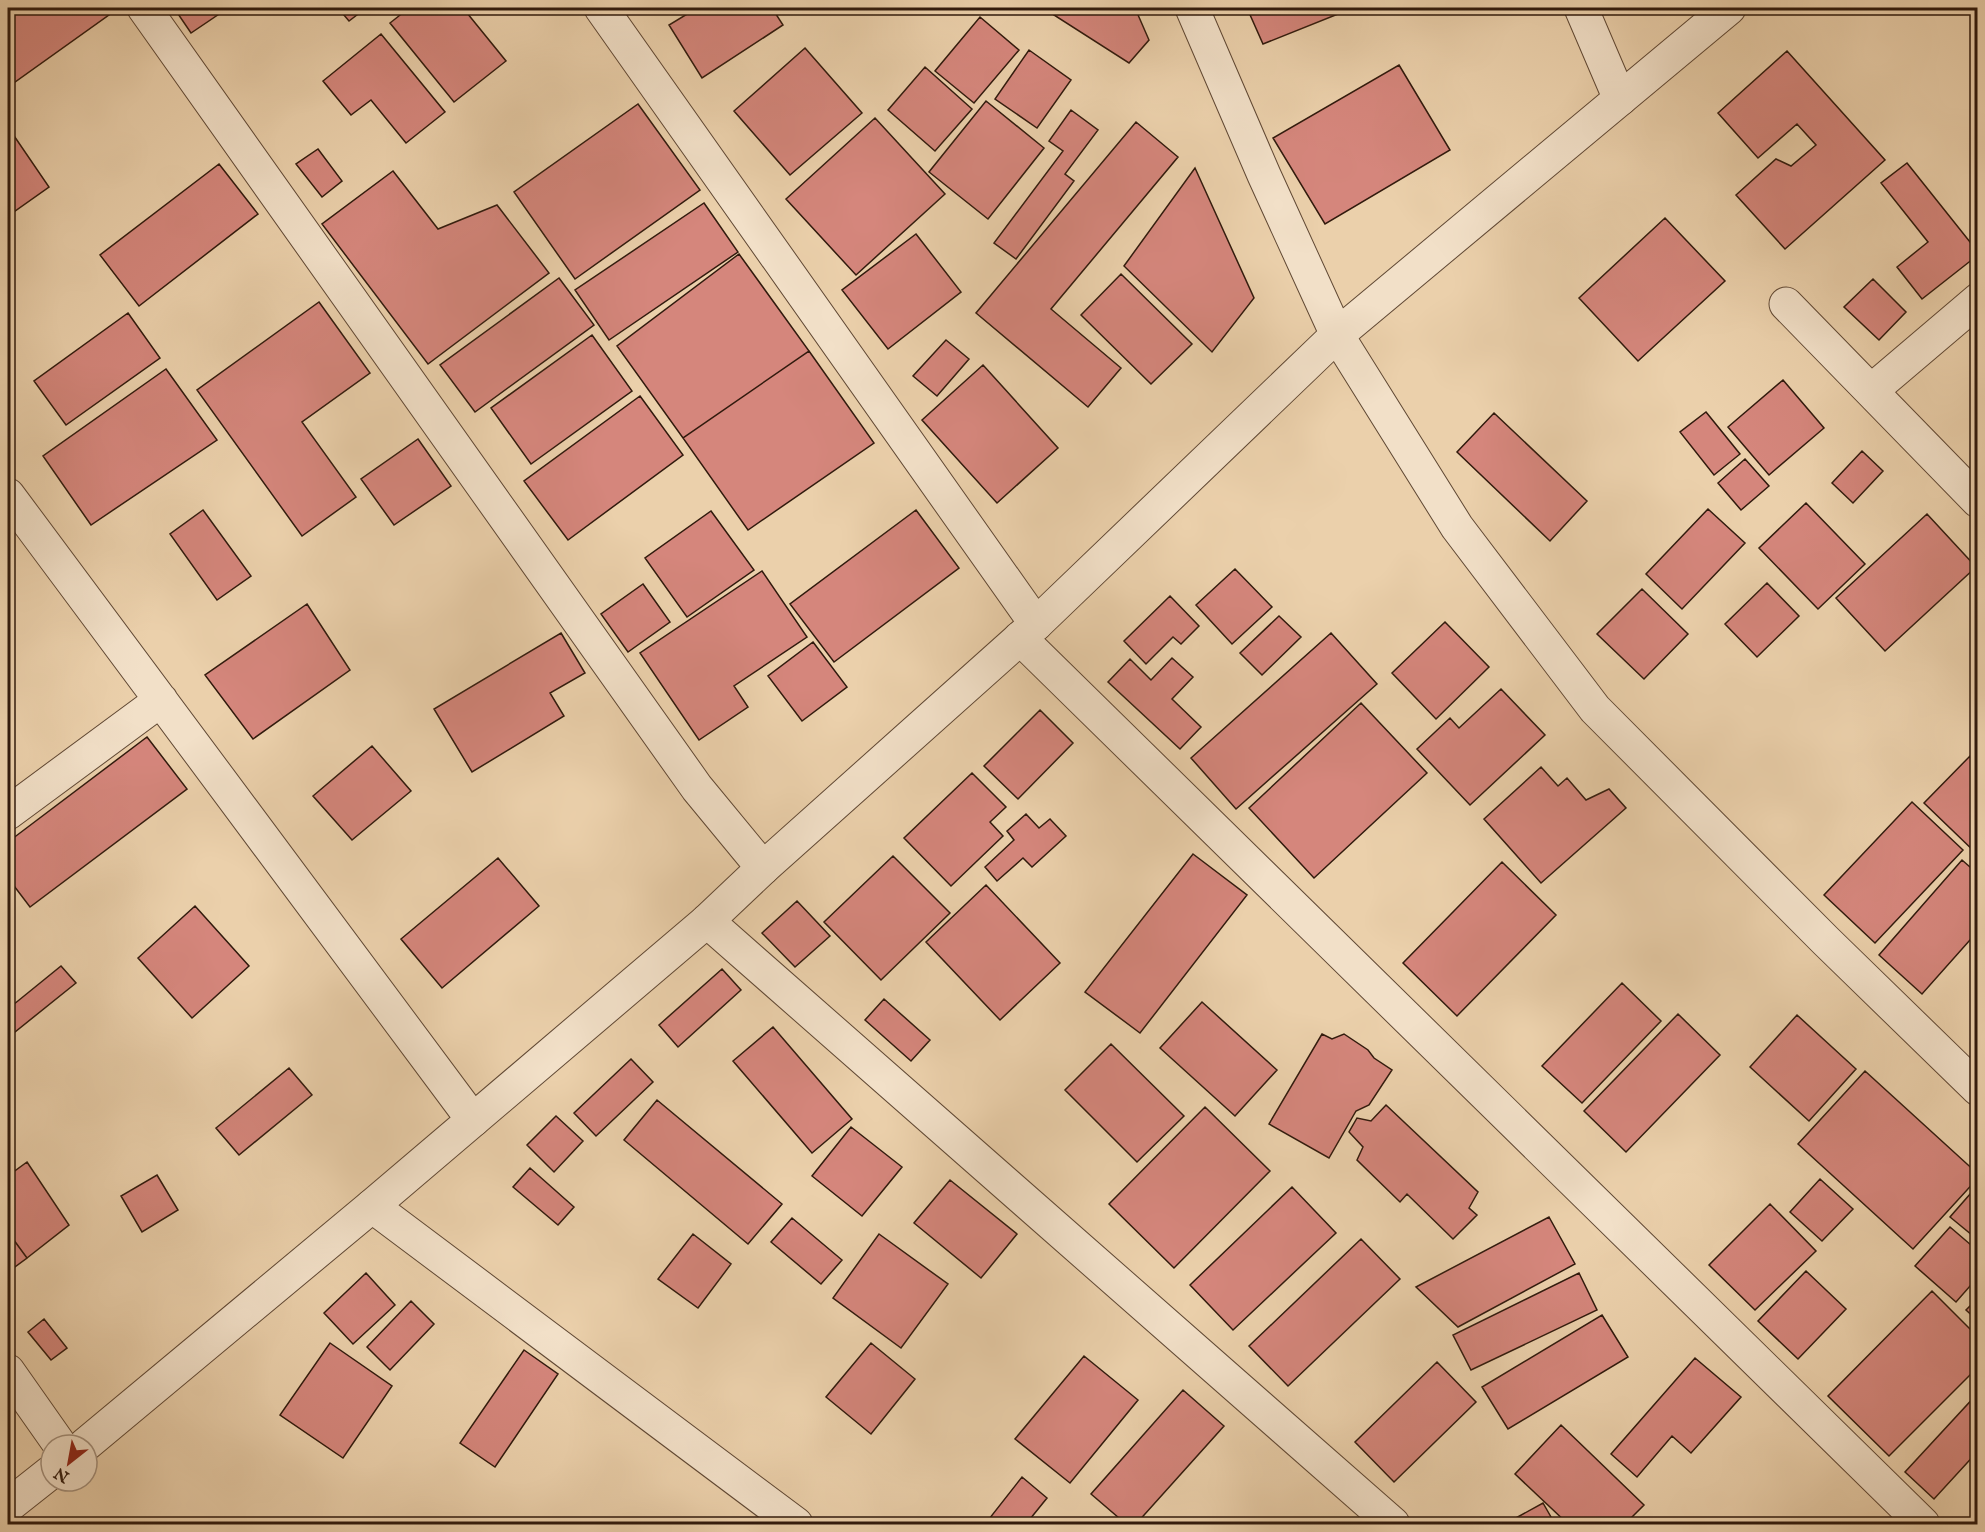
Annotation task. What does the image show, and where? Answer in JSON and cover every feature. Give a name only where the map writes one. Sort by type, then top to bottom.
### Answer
[{"type":"street","points":[[144,8],[697,788],[763,868]]},
{"type":"street","points":[[601,8],[1028,631],[1923,1524]]},
{"type":"street","points":[[1192,8],[1264,176],[1336,335],[1457,527],[1594,709],[1977,1089]]},
{"type":"street","points":[[1581,8],[1620,99]]},
{"type":"street","points":[[99,1433],[372,1206],[707,921],[1028,631],[1336,335],[1729,8]]},
{"type":"street","points":[[1870,391],[1977,300]]},
{"type":"street","points":[[1786,304],[1977,501]]},
{"type":"street","points":[[8,495],[474,1120]]},
{"type":"street","points":[[8,813],[160,700]]},
{"type":"street","points":[[707,921],[1393,1524]]},
{"type":"street","points":[[372,1206],[796,1524]]},
{"type":"street","points":[[8,1371],[52,1433]]},
{"type":"street","points":[[8,1506],[39,1481]]},
{"type":"building","points":[[15,8],[110,8],[113,12],[8,87],[8,13]]},
{"type":"building","points":[[174,8],[228,8],[191,33]]},
{"type":"building","points":[[338,8],[366,8],[349,21]]},
{"type":"building","points":[[409,8],[463,8],[506,61],[454,102],[390,23]]},
{"type":"building","points":[[697,8],[772,8],[783,25],[702,78],[669,25]]},
{"type":"building","points":[[1043,8],[1135,8],[1149,40],[1129,63]]},
{"type":"building","points":[[1247,8],[1353,8],[1263,44]]},
{"type":"building","points":[[980,17],[1019,50],[974,103],[935,71]]},
{"type":"building","points":[[381,34],[445,112],[406,143],[371,100],[351,115],[323,81]]},
{"type":"building","points":[[805,48],[862,113],[790,175],[734,111]]},
{"type":"building","points":[[1029,50],[1071,80],[1037,128],[995,99]]},
{"type":"building","points":[[1787,51],[1885,160],[1785,249],[1736,195],[1776,159],[1791,166],[1816,145],[1797,124],[1758,158],[1718,113]]},
{"type":"building","points":[[1399,65],[1450,150],[1325,224],[1273,138]]},
{"type":"building","points":[[925,67],[972,109],[935,151],[888,110]]},
{"type":"building","points":[[986,101],[1044,148],[988,219],[929,172]]},
{"type":"building","points":[[638,104],[700,190],[575,279],[514,192]]},
{"type":"building","points":[[1071,110],[1098,130],[1065,174],[1074,181],[1016,259],[994,243],[1063,151],[1049,141]]},
{"type":"building","points":[[875,118],[945,194],[856,275],[786,199]]},
{"type":"building","points":[[1136,122],[1178,157],[1051,309],[1121,368],[1088,407],[976,313]]},
{"type":"building","points":[[8,127],[49,187],[8,216]]},
{"type":"building","points":[[318,149],[342,181],[322,197],[296,164]]},
{"type":"building","points":[[1907,163],[1978,252],[1978,255],[1922,299],[1897,267],[1928,242],[1881,183]]},
{"type":"building","points":[[219,164],[258,214],[139,306],[100,255]]},
{"type":"building","points":[[1195,168],[1254,298],[1212,352],[1124,266]]},
{"type":"building","points":[[393,171],[438,229],[497,205],[549,273],[428,364],[322,224]]},
{"type":"building","points":[[704,203],[738,252],[609,340],[575,290]]},
{"type":"building","points":[[1665,218],[1725,281],[1638,361],[1579,298]]},
{"type":"building","points":[[916,234],[961,292],[888,349],[842,290]]},
{"type":"building","points":[[739,254],[809,351],[683,438],[617,346]]},
{"type":"building","points":[[1121,274],[1192,344],[1151,384],[1081,315]]},
{"type":"building","points":[[559,278],[594,325],[475,412],[440,365]]},
{"type":"building","points":[[1873,279],[1906,312],[1879,340],[1844,307]]},
{"type":"building","points":[[319,302],[370,373],[302,422],[356,497],[302,536],[197,390]]},
{"type":"building","points":[[128,313],[160,358],[66,425],[34,381]]},
{"type":"building","points":[[592,335],[632,391],[531,464],[491,408]]},
{"type":"building","points":[[946,340],[969,359],[937,396],[913,376]]},
{"type":"building","points":[[809,351],[874,443],[748,530],[683,438]]},
{"type":"building","points":[[983,365],[1058,448],[997,503],[922,420]]},
{"type":"building","points":[[166,369],[217,440],[91,525],[43,456]]},
{"type":"building","points":[[1783,380],[1824,428],[1769,475],[1728,427]]},
{"type":"building","points":[[640,396],[683,455],[568,540],[524,481]]},
{"type":"building","points":[[1706,412],[1740,454],[1714,475],[1680,432]]},
{"type":"building","points":[[1494,413],[1587,501],[1550,541],[1457,452]]},
{"type":"building","points":[[418,439],[451,486],[394,525],[361,479]]},
{"type":"building","points":[[1862,451],[1883,471],[1853,503],[1832,483]]},
{"type":"building","points":[[1745,459],[1769,486],[1741,510],[1718,483]]},
{"type":"building","points":[[1806,503],[1865,564],[1818,609],[1759,548]]},
{"type":"building","points":[[1708,509],[1745,543],[1682,609],[1646,574]]},
{"type":"building","points":[[203,510],[251,576],[217,600],[170,534]]},
{"type":"building","points":[[916,510],[959,568],[834,662],[790,604]]},
{"type":"building","points":[[711,511],[754,570],[687,617],[645,558]]},
{"type":"building","points":[[1927,514],[1976,567],[1885,651],[1836,598]]},
{"type":"building","points":[[1235,569],[1272,607],[1232,644],[1196,605]]},
{"type":"building","points":[[762,571],[807,637],[734,686],[748,707],[699,740],[640,653]]},
{"type":"building","points":[[1767,583],[1799,616],[1757,657],[1725,624]]},
{"type":"building","points":[[643,584],[670,622],[628,652],[601,614]]},
{"type":"building","points":[[1642,589],[1688,634],[1644,679],[1597,634]]},
{"type":"building","points":[[1170,596],[1199,626],[1181,644],[1173,637],[1146,664],[1124,641]]},
{"type":"building","points":[[307,604],[350,670],[253,739],[205,675]]},
{"type":"building","points":[[1279,616],[1301,637],[1262,675],[1240,653]]},
{"type":"building","points":[[1445,622],[1489,667],[1436,719],[1392,673]]},
{"type":"building","points":[[561,633],[585,673],[550,693],[564,716],[472,772],[434,709]]},
{"type":"building","points":[[1331,633],[1377,684],[1236,809],[1191,758]]},
{"type":"building","points":[[813,642],[847,687],[802,721],[768,676]]},
{"type":"building","points":[[1172,658],[1193,677],[1172,699],[1201,727],[1180,749],[1108,682],[1130,659],[1151,680]]},
{"type":"building","points":[[1501,689],[1545,735],[1470,805],[1417,749],[1450,718],[1459,728]]},
{"type":"building","points":[[1361,703],[1427,773],[1314,878],[1249,808]]},
{"type":"building","points":[[1040,710],[1073,743],[1018,799],[984,766]]},
{"type":"building","points":[[147,737],[187,789],[30,907],[8,878],[8,842]]},
{"type":"building","points":[[372,746],[411,791],[352,840],[313,796]]},
{"type":"building","points":[[1970,756],[1978,764],[1978,855],[1924,803]]},
{"type":"building","points":[[1541,767],[1558,786],[1567,778],[1586,800],[1609,789],[1626,808],[1541,883],[1484,819]]},
{"type":"building","points":[[972,773],[1006,807],[990,822],[1003,836],[951,886],[904,838]]},
{"type":"building","points":[[1912,802],[1963,850],[1875,943],[1824,895]]},
{"type":"building","points":[[1026,814],[1039,828],[1050,819],[1066,836],[1032,867],[1023,858],[997,881],[985,867],[1014,840],[1007,831]]},
{"type":"building","points":[[1193,854],[1247,895],[1140,1033],[1085,992]]},
{"type":"building","points":[[893,856],[950,913],[881,980],[824,922]]},
{"type":"building","points":[[498,858],[539,906],[442,988],[401,939]]},
{"type":"building","points":[[1962,860],[1978,874],[1978,931],[1922,994],[1879,955]]},
{"type":"building","points":[[1502,862],[1556,915],[1457,1016],[1403,963]]},
{"type":"building","points":[[986,885],[1060,963],[1000,1020],[926,942]]},
{"type":"building","points":[[797,901],[830,936],[795,967],[762,933]]},
{"type":"building","points":[[195,906],[249,966],[192,1018],[138,958]]},
{"type":"building","points":[[61,966],[76,983],[10,1036],[8,1034],[8,1009]]},
{"type":"building","points":[[722,969],[741,990],[678,1047],[659,1025]]},
{"type":"building","points":[[1622,983],[1661,1021],[1582,1103],[1542,1066]]},
{"type":"building","points":[[884,999],[930,1040],[911,1061],[865,1020]]},
{"type":"building","points":[[1202,1002],[1277,1070],[1235,1116],[1160,1048]]},
{"type":"building","points":[[1678,1014],[1720,1055],[1626,1152],[1584,1111]]},
{"type":"building","points":[[1797,1015],[1856,1069],[1809,1121],[1750,1067]]},
{"type":"building","points":[[773,1027],[852,1119],[812,1153],[733,1061]]},
{"type":"building","points":[[1322,1034],[1332,1039],[1344,1034],[1392,1070],[1369,1105],[1356,1111],[1329,1158],[1269,1124]]},
{"type":"building","points":[[1111,1044],[1184,1116],[1137,1162],[1065,1090]]},
{"type":"building","points":[[631,1059],[653,1082],[596,1136],[574,1113]]},
{"type":"building","points":[[289,1068],[312,1095],[239,1155],[216,1128]]},
{"type":"building","points":[[1865,1071],[1978,1174],[1978,1178],[1913,1249],[1798,1144]]},
{"type":"building","points":[[657,1100],[782,1204],[748,1244],[624,1140]]},
{"type":"building","points":[[1386,1105],[1478,1192],[1469,1208],[1477,1215],[1453,1239],[1407,1194],[1400,1202],[1357,1160],[1363,1147],[1349,1132],[1357,1118],[1371,1121]]},
{"type":"building","points":[[1205,1107],[1270,1171],[1174,1268],[1109,1204]]},
{"type":"building","points":[[556,1116],[583,1141],[554,1172],[527,1145]]},
{"type":"building","points":[[851,1127],[902,1167],[862,1216],[812,1176]]},
{"type":"building","points":[[27,1162],[69,1225],[27,1258],[8,1232],[8,1176]]},
{"type":"building","points":[[530,1168],[574,1207],[558,1225],[513,1187]]},
{"type":"building","points":[[157,1175],[178,1210],[142,1232],[121,1196]]},
{"type":"building","points":[[1820,1179],[1853,1209],[1822,1241],[1790,1212]]},
{"type":"building","points":[[950,1180],[1017,1234],[981,1278],[914,1223]]},
{"type":"building","points":[[1978,1185],[1978,1229],[1972,1235],[1950,1217]]},
{"type":"building","points":[[1292,1187],[1336,1233],[1233,1330],[1190,1285]]},
{"type":"building","points":[[1770,1204],[1816,1251],[1755,1310],[1709,1265]]},
{"type":"building","points":[[1549,1217],[1575,1264],[1458,1327],[1416,1287]]},
{"type":"building","points":[[792,1218],[842,1260],[821,1284],[771,1242]]},
{"type":"building","points":[[1950,1227],[1978,1251],[1978,1277],[1956,1302],[1915,1266]]},
{"type":"building","points":[[8,1232],[27,1258],[8,1272]]},
{"type":"building","points":[[693,1234],[731,1264],[698,1308],[658,1279]]},
{"type":"building","points":[[879,1234],[948,1284],[901,1348],[833,1298]]},
{"type":"building","points":[[1361,1239],[1400,1279],[1288,1386],[1249,1346]]},
{"type":"building","points":[[1806,1271],[1846,1309],[1798,1359],[1758,1321]]},
{"type":"building","points":[[366,1273],[395,1305],[353,1344],[324,1313]]},
{"type":"building","points":[[1579,1273],[1597,1310],[1471,1370],[1453,1335]]},
{"type":"building","points":[[1932,1291],[1978,1337],[1978,1367],[1889,1456],[1828,1396]]},
{"type":"building","points":[[1978,1298],[1978,1321],[1966,1310]]},
{"type":"building","points":[[411,1301],[434,1324],[390,1370],[367,1347]]},
{"type":"building","points":[[1602,1315],[1628,1357],[1508,1429],[1482,1387]]},
{"type":"building","points":[[44,1319],[67,1348],[51,1360],[28,1332]]},
{"type":"building","points":[[330,1343],[392,1386],[343,1458],[280,1415]]},
{"type":"building","points":[[871,1343],[915,1379],[871,1434],[826,1397]]},
{"type":"building","points":[[524,1350],[558,1374],[495,1467],[460,1443]]},
{"type":"building","points":[[1084,1356],[1138,1400],[1070,1483],[1015,1439]]},
{"type":"building","points":[[1695,1358],[1741,1397],[1691,1453],[1672,1436],[1637,1477],[1611,1454]]},
{"type":"building","points":[[1437,1362],[1476,1402],[1394,1482],[1355,1442]]},
{"type":"building","points":[[1183,1390],[1224,1426],[1136,1524],[1126,1524],[1091,1494]]},
{"type":"building","points":[[1978,1393],[1978,1451],[1934,1499],[1905,1472]]},
{"type":"building","points":[[1561,1425],[1644,1505],[1625,1524],[1568,1524],[1515,1474]]},
{"type":"building","points":[[1022,1477],[1047,1498],[1026,1524],[996,1524],[989,1519]]},
{"type":"building","points":[[1543,1503],[1555,1524],[1505,1524]]}]
